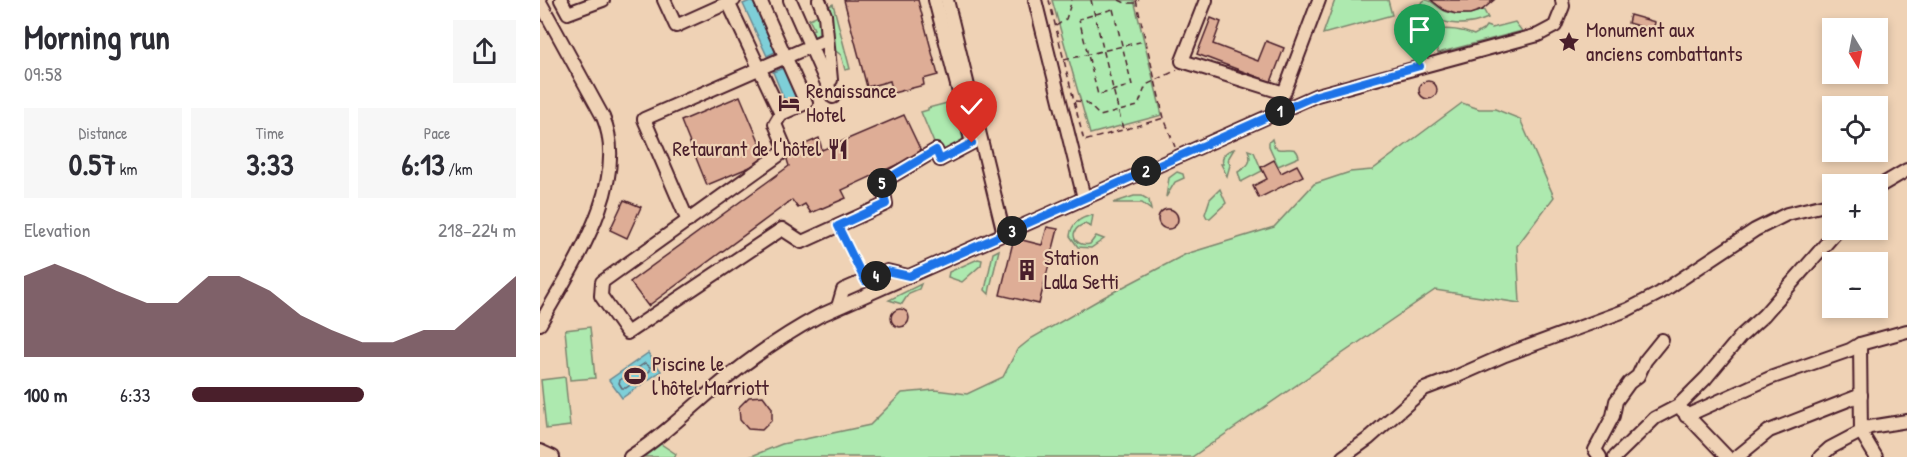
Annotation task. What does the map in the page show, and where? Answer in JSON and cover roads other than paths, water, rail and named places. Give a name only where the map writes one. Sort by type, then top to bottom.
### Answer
[{"type":"street","points":[[561,0],[568,13],[603,0]]},
{"type":"street","points":[[664,0],[676,26],[730,1],[780,114]]},
{"type":"street","points":[[760,0],[806,103],[780,114],[775,124],[786,150],[602,282],[601,296],[627,333],[782,229],[802,242],[838,226],[886,204],[882,182],[936,150],[940,160],[972,143],[934,0]]},
{"type":"street","points":[[790,0],[833,97],[825,15],[819,0]]},
{"type":"street","points":[[947,0],[1004,234]]},
{"type":"street","points":[[1035,0],[1084,198]]},
{"type":"street","points":[[1206,0],[1182,61],[1284,93],[1319,0]]},
{"type":"street","points":[[630,457],[656,440],[717,387],[783,336],[838,307],[1317,95],[1538,34],[1555,26],[1563,6],[1562,0]]},
{"type":"street","points":[[540,2],[603,117],[608,130],[611,152],[604,195],[595,224],[540,324]]},
{"type":"street","points":[[688,220],[644,119],[827,39]]},
{"type":"street","points":[[1888,181],[1907,170]]},
{"type":"street","points":[[1343,457],[1368,439],[1424,389],[1505,355],[1627,310],[1660,293],[1755,230],[1787,214],[1822,205]]},
{"type":"street","points":[[1615,457],[1655,418],[1678,406],[1706,378],[1741,336],[1764,315],[1829,240]]},
{"type":"street","points":[[838,307],[843,290],[887,271],[909,276]]},
{"type":"street","points":[[1686,416],[1770,378],[1850,350],[1860,344],[1907,331]]},
{"type":"street","points":[[1600,457],[1595,450],[1614,416],[1616,401],[1629,383],[1638,376],[1645,360],[1662,340]]},
{"type":"street","points":[[1860,344],[1861,432],[1876,457]]},
{"type":"street","points":[[1737,457],[1769,431],[1860,395]]},
{"type":"street","points":[[1678,406],[1727,457]]},
{"type":"street","points":[[1820,457],[1830,448],[1870,427],[1907,421]]},
{"type":"street","points":[[540,451],[554,457]]},
{"type":"water","points":[[757,0],[779,50],[767,56],[743,4]]},
{"type":"water","points":[[786,67],[799,96],[785,101],[773,72]]},
{"type":"water","name":"Piscine le l'hôtel Marriott","points":[[648,353],[661,371],[622,398],[609,380]]},
{"type":"place","name":"Monument aux anciens combattants","points":[[1569,42]]},
{"type":"place","name":"Renaissance Hotel","points":[[789,103]]},
{"type":"place","name":"Retaurant de l'hôtel","points":[[838,149]]},
{"type":"place","name":"Station Lalla Setti","points":[[1027,270]]},
{"type":"place","name":"Piscine le l'hôtel Marriott","points":[[635,376]]}]
